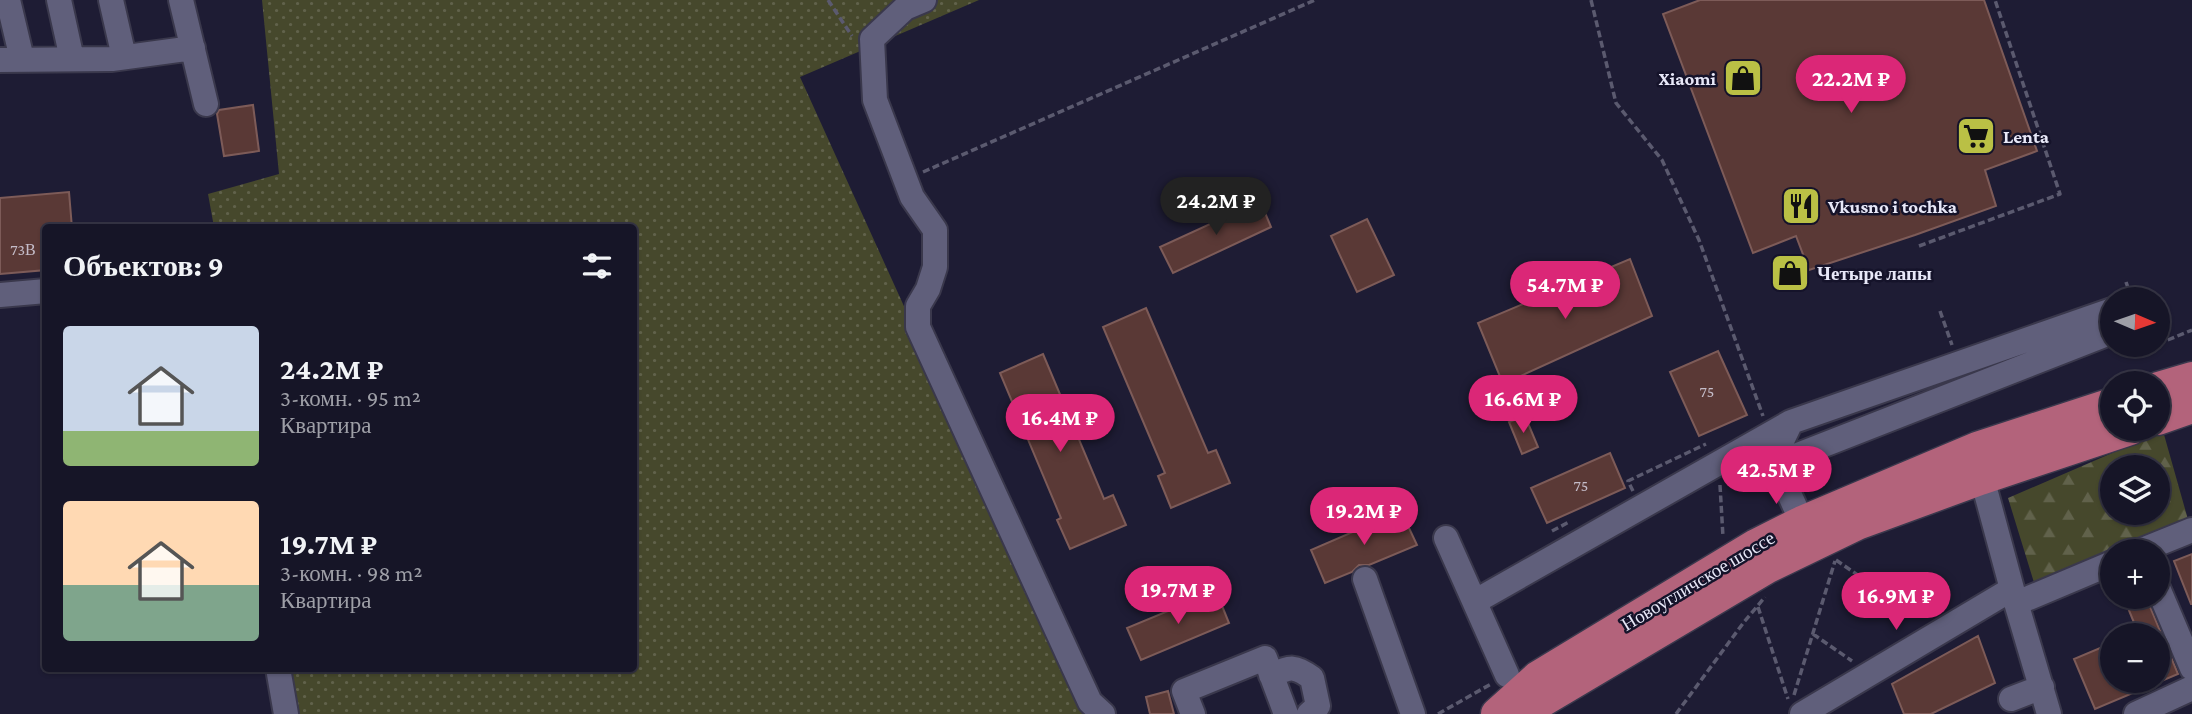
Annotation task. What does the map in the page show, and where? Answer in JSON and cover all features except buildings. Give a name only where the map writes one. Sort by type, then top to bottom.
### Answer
[{"type":"main road","points":[[2170,384],[2192,378]]},
{"type":"main road","points":[[2170,415],[2192,407]]},
{"type":"main road","name":"Новоугличское шоссе","points":[[1497,714],[1538,677],[1756,545],[1802,522],[1977,448],[2100,408]]},
{"type":"main road","name":"Новоугличское шоссе","points":[[1510,714],[1537,704],[1779,562],[1857,524],[2100,439]]},
{"type":"street","points":[[8,0],[11,60],[124,57],[193,48]]},
{"type":"street","points":[[59,0],[72,59]]},
{"type":"street","points":[[111,0],[124,57]]},
{"type":"street","points":[[181,0],[206,104]]},
{"type":"street","points":[[924,0],[905,8],[872,39],[875,100],[912,197],[935,230],[935,267],[928,289],[918,306],[918,327],[1070,661],[1090,702],[1103,714]]},
{"type":"street","points":[[0,295],[42,291]]},
{"type":"street","points":[[1476,601],[1781,428],[2100,314]]},
{"type":"street","points":[[1782,478],[1798,455],[2100,337]]},
{"type":"street","points":[[1781,428],[1779,447],[1782,478],[1802,522]]},
{"type":"street","points":[[1980,479],[2049,714]]},
{"type":"street","points":[[2170,539],[2192,530]]},
{"type":"street","points":[[1446,538],[1507,675]]},
{"type":"street","points":[[1802,714],[1959,620],[2014,596],[2100,567]]},
{"type":"street","points":[[1365,579],[1413,714]]},
{"type":"street","points":[[2167,609],[2192,668]]},
{"type":"street","points":[[1193,714],[1184,691],[1265,658],[1286,714]]},
{"type":"street","points":[[1271,675],[1289,667],[1300,669],[1312,678],[1318,706],[1309,714]]},
{"type":"street","points":[[279,672],[286,714]]},
{"type":"street","points":[[2011,699],[2042,687]]},
{"type":"street","points":[[2136,714],[2192,688]]},
{"type":"path","points":[[905,180],[1315,0]]},
{"type":"path","points":[[1591,0],[1616,103],[1662,160],[1781,428]]},
{"type":"path","points":[[1919,246],[2060,194],[1995,0]]},
{"type":"path","points":[[2126,282],[2128,287]]},
{"type":"path","points":[[2170,339],[2192,330]]},
{"type":"path","points":[[1720,474],[1724,546]]},
{"type":"path","points":[[1758,606],[1791,706],[1836,560],[1848,554]]},
{"type":"path","points":[[1836,560],[1878,589],[1959,620]]},
{"type":"path","points":[[1676,714],[1767,596]]},
{"type":"path","points":[[1813,634],[1871,674]]},
{"type":"green space","points":[[262,0],[979,0],[800,77],[1089,714],[294,714],[287,672],[637,672],[637,224],[213,224],[208,194],[279,174]]},
{"type":"green space","points":[[2140,441],[2166,441],[2170,455],[2107,455]]},
{"type":"green space","points":[[2170,456],[2189,523],[2151,539],[2100,539],[2100,557],[2036,589],[2008,498],[2100,458],[2100,525],[2170,525]]},
{"type":"place","name":"Xiaomi","points":[[1743,78]]},
{"type":"place","name":"Lenta","points":[[1976,136]]},
{"type":"place","name":"Vkusno i tochka","points":[[1801,206]]},
{"type":"place","name":"Четыре лапы","points":[[1790,273]]}]
